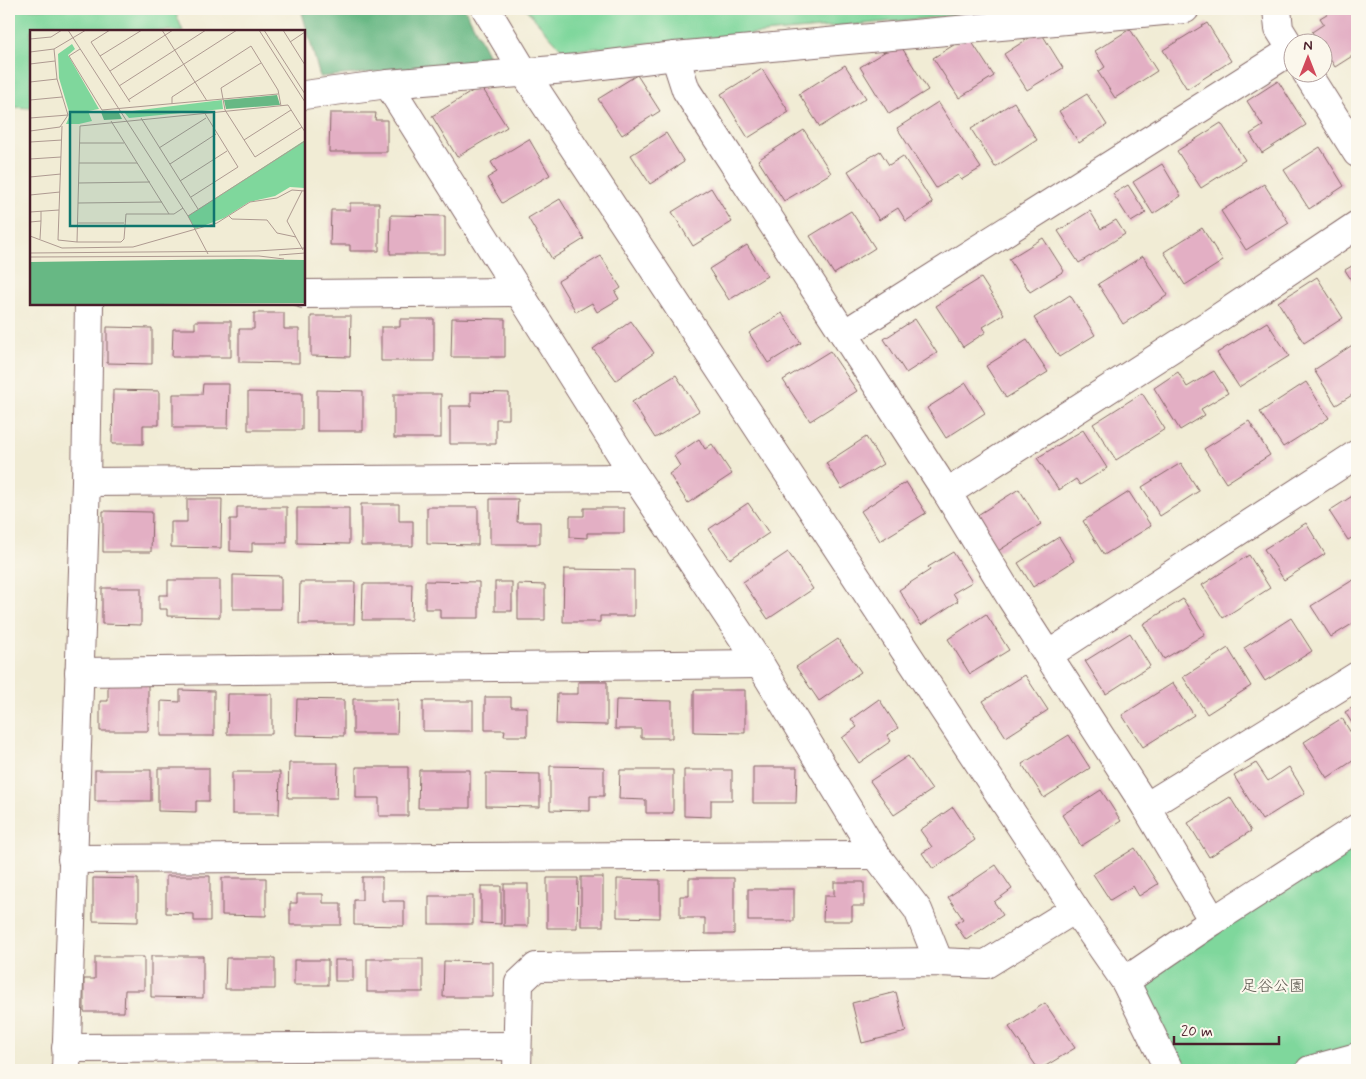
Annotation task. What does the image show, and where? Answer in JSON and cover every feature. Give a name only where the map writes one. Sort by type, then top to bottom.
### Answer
[{"type":"street","points":[[486,9],[524,72],[1125,982],[1169,1070]]},
{"type":"street","points":[[305,95],[388,84],[578,68],[675,56],[1185,9]]},
{"type":"street","points":[[1277,9],[1279,29],[1284,37]]},
{"type":"street","points":[[675,56],[686,90],[947,493],[1048,656],[1146,807],[1213,921]]},
{"type":"street","points":[[844,334],[1284,67]]},
{"type":"street","points":[[1312,82],[1357,153]]},
{"type":"street","points":[[388,84],[636,478],[760,664],[876,855],[918,910],[939,962]]},
{"type":"street","points":[[947,493],[1208,325],[1357,225]]},
{"type":"street","points":[[305,294],[518,292]]},
{"type":"street","points":[[89,305],[86,482],[66,1059],[517,1058],[518,983],[536,967],[939,962],[986,964],[1075,909]]},
{"type":"street","points":[[1048,656],[1357,454]]},
{"type":"street","points":[[86,482],[636,478]]},
{"type":"street","points":[[79,672],[760,664]]},
{"type":"street","points":[[1146,807],[1357,676]]},
{"type":"street","points":[[1125,982],[1213,921],[1357,828]]},
{"type":"street","points":[[72,859],[876,855]]},
{"type":"street","points":[[1310,1070],[1357,1056]]},
{"type":"green space","points":[[9,9],[174,9],[183,30],[30,30],[30,108],[9,107]]},
{"type":"green space","points":[[301,9],[465,9],[492,62],[320,77]]},
{"type":"green space","points":[[526,9],[1031,9],[563,51]]},
{"type":"green space","name":"足谷公園","points":[[1357,830],[1357,1055],[1311,1070],[1169,1070],[1125,981]]},
{"type":"building","points":[[1335,9],[1339,9],[1342,13],[1348,9],[1357,9],[1357,53],[1335,67],[1334,32],[1312,32],[1324,24],[1320,18]]},
{"type":"building","points":[[1207,23],[1231,61],[1187,89],[1163,50]]},
{"type":"building","points":[[1130,29],[1157,71],[1115,98],[1098,72],[1105,67],[1095,51]]},
{"type":"building","points":[[1040,31],[1063,68],[1027,90],[1004,54]]},
{"type":"building","points":[[968,36],[994,76],[959,98],[933,58]]},
{"type":"building","points":[[899,43],[928,90],[889,114],[860,67]]},
{"type":"building","points":[[845,65],[866,98],[820,127],[799,94]]},
{"type":"building","points":[[762,69],[789,112],[748,138],[721,94]]},
{"type":"building","points":[[637,75],[660,111],[622,135],[598,99]]},
{"type":"building","points":[[1278,81],[1306,125],[1262,153],[1250,134],[1263,126],[1247,101]]},
{"type":"building","points":[[481,86],[507,127],[457,157],[432,116]]},
{"type":"building","points":[[1087,94],[1107,125],[1079,143],[1059,111]]},
{"type":"building","points":[[938,102],[981,168],[961,180],[958,175],[936,188],[897,128]]},
{"type":"building","points":[[1014,102],[1037,140],[995,167],[971,129]]},
{"type":"building","points":[[330,113],[376,113],[375,120],[387,120],[387,152],[329,152]]},
{"type":"building","points":[[1221,123],[1245,160],[1201,188],[1177,151]]},
{"type":"building","points":[[804,130],[831,173],[784,201],[758,160]]},
{"type":"building","points":[[666,133],[684,162],[650,184],[631,155]]},
{"type":"building","points":[[529,139],[550,175],[502,203],[487,178],[497,172],[491,162]]},
{"type":"building","points":[[1320,147],[1344,186],[1309,209],[1284,170]]},
{"type":"building","points":[[880,151],[889,165],[903,156],[933,203],[906,221],[898,208],[879,220],[848,171]]},
{"type":"building","points":[[1162,164],[1181,196],[1153,214],[1133,182]]},
{"type":"building","points":[[1264,184],[1289,223],[1246,250],[1221,211]]},
{"type":"building","points":[[1128,185],[1146,213],[1131,222],[1113,194]]},
{"type":"building","points":[[711,188],[732,222],[693,246],[672,212]]},
{"type":"building","points":[[560,199],[584,239],[552,259],[528,218]]},
{"type":"building","points":[[350,203],[379,203],[379,251],[350,251],[350,245],[330,245],[331,210],[350,210]]},
{"type":"building","points":[[851,211],[875,248],[834,274],[810,236]]},
{"type":"building","points":[[1090,211],[1101,229],[1116,220],[1125,234],[1079,263],[1058,231]]},
{"type":"building","points":[[391,215],[445,216],[445,254],[390,254]]},
{"type":"building","points":[[1202,228],[1223,261],[1185,285],[1164,252]]},
{"type":"building","points":[[1043,238],[1064,271],[1030,292],[1009,259]]},
{"type":"building","points":[[747,245],[767,276],[729,300],[709,269]]},
{"type":"building","points":[[601,256],[621,288],[615,292],[619,299],[597,312],[592,303],[576,312],[558,281]]},
{"type":"building","points":[[1143,256],[1168,295],[1123,324],[1098,284]]},
{"type":"building","points":[[1357,263],[1357,289],[1345,270]]},
{"type":"building","points":[[1317,277],[1343,318],[1304,343],[1278,302]]},
{"type":"building","points":[[981,278],[1004,314],[983,327],[986,332],[963,347],[936,306]]},
{"type":"building","points":[[1070,295],[1095,335],[1059,357],[1034,318]]},
{"type":"building","points":[[254,313],[284,313],[284,329],[299,329],[299,363],[239,362],[239,329],[254,329]]},
{"type":"building","points":[[782,313],[801,343],[768,363],[749,333]]},
{"type":"building","points":[[311,316],[351,316],[350,357],[311,356]]},
{"type":"building","points":[[452,318],[505,319],[505,357],[451,357]]},
{"type":"building","points":[[400,319],[434,319],[434,361],[381,361],[381,327],[400,327]]},
{"type":"building","points":[[915,319],[937,353],[906,373],[884,339]]},
{"type":"building","points":[[195,321],[231,321],[231,357],[172,357],[173,329],[195,329]]},
{"type":"building","points":[[631,321],[654,353],[616,380],[593,349]]},
{"type":"building","points":[[1267,322],[1289,356],[1239,387],[1217,353]]},
{"type":"building","points":[[107,327],[152,328],[152,364],[107,363]]},
{"type":"building","points":[[1027,340],[1048,372],[1006,398],[986,366]]},
{"type":"building","points":[[1357,342],[1357,392],[1336,405],[1314,370]]},
{"type":"building","points":[[830,351],[857,391],[810,421],[783,380]]},
{"type":"building","points":[[1214,371],[1228,393],[1201,409],[1205,415],[1180,430],[1154,388],[1178,372],[1187,387]]},
{"type":"building","points":[[676,375],[699,411],[655,438],[632,402]]},
{"type":"building","points":[[1306,382],[1329,418],[1283,447],[1260,412]]},
{"type":"building","points":[[966,383],[985,413],[946,438],[927,408]]},
{"type":"building","points":[[203,384],[229,384],[228,428],[173,428],[173,394],[202,394]]},
{"type":"building","points":[[113,390],[159,391],[159,425],[143,425],[143,444],[112,444]]},
{"type":"building","points":[[317,390],[363,391],[363,431],[317,431]]},
{"type":"building","points":[[248,392],[302,393],[302,430],[248,430]]},
{"type":"building","points":[[471,392],[509,393],[509,419],[496,419],[496,444],[450,444],[450,406],[471,406]]},
{"type":"building","points":[[1142,393],[1165,429],[1116,460],[1093,424]]},
{"type":"building","points":[[394,394],[441,394],[441,438],[394,438]]},
{"type":"building","points":[[1249,421],[1270,455],[1226,483],[1204,449]]},
{"type":"building","points":[[1083,430],[1107,468],[1080,485],[1076,479],[1059,490],[1037,458]]},
{"type":"building","points":[[866,437],[883,464],[842,489],[826,463]]},
{"type":"building","points":[[699,439],[705,449],[712,444],[732,474],[688,503],[669,474],[680,466],[674,456]]},
{"type":"building","points":[[1181,463],[1199,491],[1160,516],[1142,487]]},
{"type":"building","points":[[906,482],[926,513],[880,541],[861,511]]},
{"type":"building","points":[[1019,489],[1041,524],[998,551],[976,516]]},
{"type":"building","points":[[1129,492],[1151,526],[1104,555],[1083,521]]},
{"type":"building","points":[[1357,493],[1357,535],[1348,540],[1329,511]]},
{"type":"building","points":[[187,499],[222,499],[221,548],[171,547],[171,522],[187,522]]},
{"type":"building","points":[[490,499],[518,499],[517,522],[540,522],[540,544],[490,544]]},
{"type":"building","points":[[748,503],[769,533],[730,559],[709,529]]},
{"type":"building","points":[[361,504],[399,504],[399,521],[413,521],[413,546],[361,546]]},
{"type":"building","points":[[237,507],[287,507],[287,543],[252,543],[252,552],[230,551],[230,519],[237,519]]},
{"type":"building","points":[[427,507],[478,507],[478,545],[427,544]]},
{"type":"building","points":[[297,508],[349,508],[349,544],[297,543]]},
{"type":"building","points":[[584,508],[624,508],[624,533],[587,533],[587,538],[570,537],[570,516],[584,516]]},
{"type":"building","points":[[103,511],[152,512],[151,552],[103,552]]},
{"type":"building","points":[[1306,523],[1325,554],[1284,580],[1264,549]]},
{"type":"building","points":[[1059,537],[1074,561],[1033,587],[1018,563]]},
{"type":"building","points":[[788,552],[813,589],[768,619],[743,582]]},
{"type":"building","points":[[953,552],[972,582],[953,593],[958,601],[921,625],[899,590],[930,570],[928,567]]},
{"type":"building","points":[[1249,555],[1270,588],[1223,618],[1202,585]]},
{"type":"building","points":[[564,569],[634,570],[634,616],[600,616],[600,622],[563,622]]},
{"type":"building","points":[[233,575],[281,576],[281,609],[233,609]]},
{"type":"building","points":[[168,580],[220,580],[220,617],[167,616],[167,609],[159,609],[159,595],[168,595]]},
{"type":"building","points":[[1353,580],[1357,586],[1357,621],[1331,637],[1311,606]]},
{"type":"building","points":[[425,581],[479,582],[479,618],[440,618],[440,609],[425,609]]},
{"type":"building","points":[[300,582],[355,582],[354,624],[299,624]]},
{"type":"building","points":[[495,582],[512,582],[512,611],[495,611]]},
{"type":"building","points":[[363,584],[412,584],[411,620],[362,620]]},
{"type":"building","points":[[518,584],[545,585],[545,620],[518,620]]},
{"type":"building","points":[[102,588],[141,588],[141,625],[102,624]]},
{"type":"building","points":[[1183,599],[1205,634],[1164,659],[1143,624]]},
{"type":"building","points":[[986,614],[1009,650],[970,674],[948,639]]},
{"type":"building","points":[[1291,618],[1312,651],[1265,681],[1244,648]]},
{"type":"building","points":[[1130,633],[1150,666],[1106,694],[1085,661]]},
{"type":"building","points":[[838,639],[861,672],[819,701],[796,667]]},
{"type":"building","points":[[1228,648],[1251,686],[1207,714],[1183,677]]},
{"type":"building","points":[[1025,675],[1048,710],[1006,737],[983,701]]},
{"type":"building","points":[[578,682],[607,682],[607,725],[556,724],[557,694],[578,694]]},
{"type":"building","points":[[1173,683],[1194,715],[1143,747],[1122,715]]},
{"type":"building","points":[[108,684],[148,684],[148,731],[100,731],[100,701],[108,701]]},
{"type":"building","points":[[180,690],[214,691],[214,736],[161,736],[161,701],[180,702]]},
{"type":"building","points":[[694,690],[745,690],[745,733],[694,732]]},
{"type":"building","points":[[228,694],[272,694],[272,734],[227,734]]},
{"type":"building","points":[[485,697],[511,697],[511,707],[527,707],[527,736],[504,736],[505,730],[485,730]]},
{"type":"building","points":[[297,699],[344,700],[344,736],[296,735]]},
{"type":"building","points":[[353,699],[398,699],[397,734],[353,734]]},
{"type":"building","points":[[879,699],[898,728],[887,735],[891,741],[859,763],[842,738],[857,727],[851,719]]},
{"type":"building","points":[[616,700],[672,701],[672,738],[641,738],[641,729],[615,729]]},
{"type":"building","points":[[423,701],[473,701],[473,731],[423,731]]},
{"type":"building","points":[[1357,705],[1357,731],[1345,712]]},
{"type":"building","points":[[1342,718],[1357,743],[1357,758],[1327,778],[1304,742]]},
{"type":"building","points":[[1069,735],[1090,768],[1044,798],[1022,764]]},
{"type":"building","points":[[908,756],[932,790],[894,815],[870,781]]},
{"type":"building","points":[[289,763],[338,763],[337,798],[288,798]]},
{"type":"building","points":[[1256,763],[1268,781],[1289,767],[1305,793],[1262,820],[1234,776]]},
{"type":"building","points":[[550,766],[604,767],[604,796],[590,796],[590,811],[550,810]]},
{"type":"building","points":[[356,767],[408,767],[408,816],[379,816],[379,798],[356,798]]},
{"type":"building","points":[[753,767],[797,767],[796,803],[753,803]]},
{"type":"building","points":[[158,768],[209,768],[209,801],[196,801],[196,812],[158,811]]},
{"type":"building","points":[[95,770],[151,770],[151,801],[95,801]]},
{"type":"building","points":[[419,770],[470,770],[470,808],[418,808]]},
{"type":"building","points":[[620,770],[673,770],[673,813],[646,813],[646,800],[619,799]]},
{"type":"building","points":[[684,770],[732,770],[732,800],[711,800],[711,817],[684,816]]},
{"type":"building","points":[[232,772],[280,772],[279,814],[232,814]]},
{"type":"building","points":[[486,773],[540,774],[540,807],[486,806]]},
{"type":"building","points":[[1101,790],[1121,821],[1081,846],[1062,815]]},
{"type":"building","points":[[1230,797],[1251,831],[1209,857],[1188,823]]},
{"type":"building","points":[[953,807],[975,840],[933,869],[922,853],[932,847],[920,830]]},
{"type":"building","points":[[1135,848],[1158,884],[1139,896],[1133,886],[1110,900],[1093,874]]},
{"type":"building","points":[[996,865],[1012,889],[994,902],[1003,915],[966,940],[955,924],[963,919],[948,897]]},
{"type":"building","points":[[166,876],[210,876],[210,921],[194,921],[194,914],[166,913]]},
{"type":"building","points":[[362,877],[382,877],[382,901],[404,901],[404,926],[354,925],[354,900],[362,900]]},
{"type":"building","points":[[581,877],[603,877],[603,926],[581,926]]},
{"type":"building","points":[[93,878],[138,879],[138,922],[93,921]]},
{"type":"building","points":[[222,878],[266,878],[266,916],[222,915]]},
{"type":"building","points":[[547,878],[578,878],[577,928],[547,928]]},
{"type":"building","points":[[689,878],[734,878],[734,934],[705,934],[705,918],[680,918],[680,896],[689,896]]},
{"type":"building","points":[[617,879],[660,880],[660,918],[617,917]]},
{"type":"building","points":[[834,882],[864,882],[864,906],[852,906],[852,921],[823,921],[824,896],[834,896]]},
{"type":"building","points":[[504,884],[528,884],[528,926],[504,926]]},
{"type":"building","points":[[481,886],[501,886],[501,924],[481,923]]},
{"type":"building","points":[[748,889],[794,889],[794,921],[748,921]]},
{"type":"building","points":[[297,894],[323,894],[323,903],[341,903],[341,925],[290,925],[290,903],[297,903]]},
{"type":"building","points":[[429,896],[473,896],[473,924],[429,924]]},
{"type":"building","points":[[151,956],[203,956],[203,998],[151,997]]},
{"type":"building","points":[[95,957],[144,957],[144,990],[125,990],[124,1012],[84,1012],[84,979],[95,979]]},
{"type":"building","points":[[226,958],[275,958],[275,989],[225,989]]},
{"type":"building","points":[[367,959],[423,959],[423,992],[367,992]]},
{"type":"building","points":[[294,960],[328,960],[328,985],[294,985]]},
{"type":"building","points":[[335,960],[353,960],[353,981],[335,981]]},
{"type":"building","points":[[444,961],[493,962],[493,997],[443,997]]},
{"type":"building","points":[[896,992],[906,1032],[862,1043],[852,1003]]},
{"type":"building","points":[[1045,1003],[1075,1048],[1039,1070],[1009,1027]]}]
